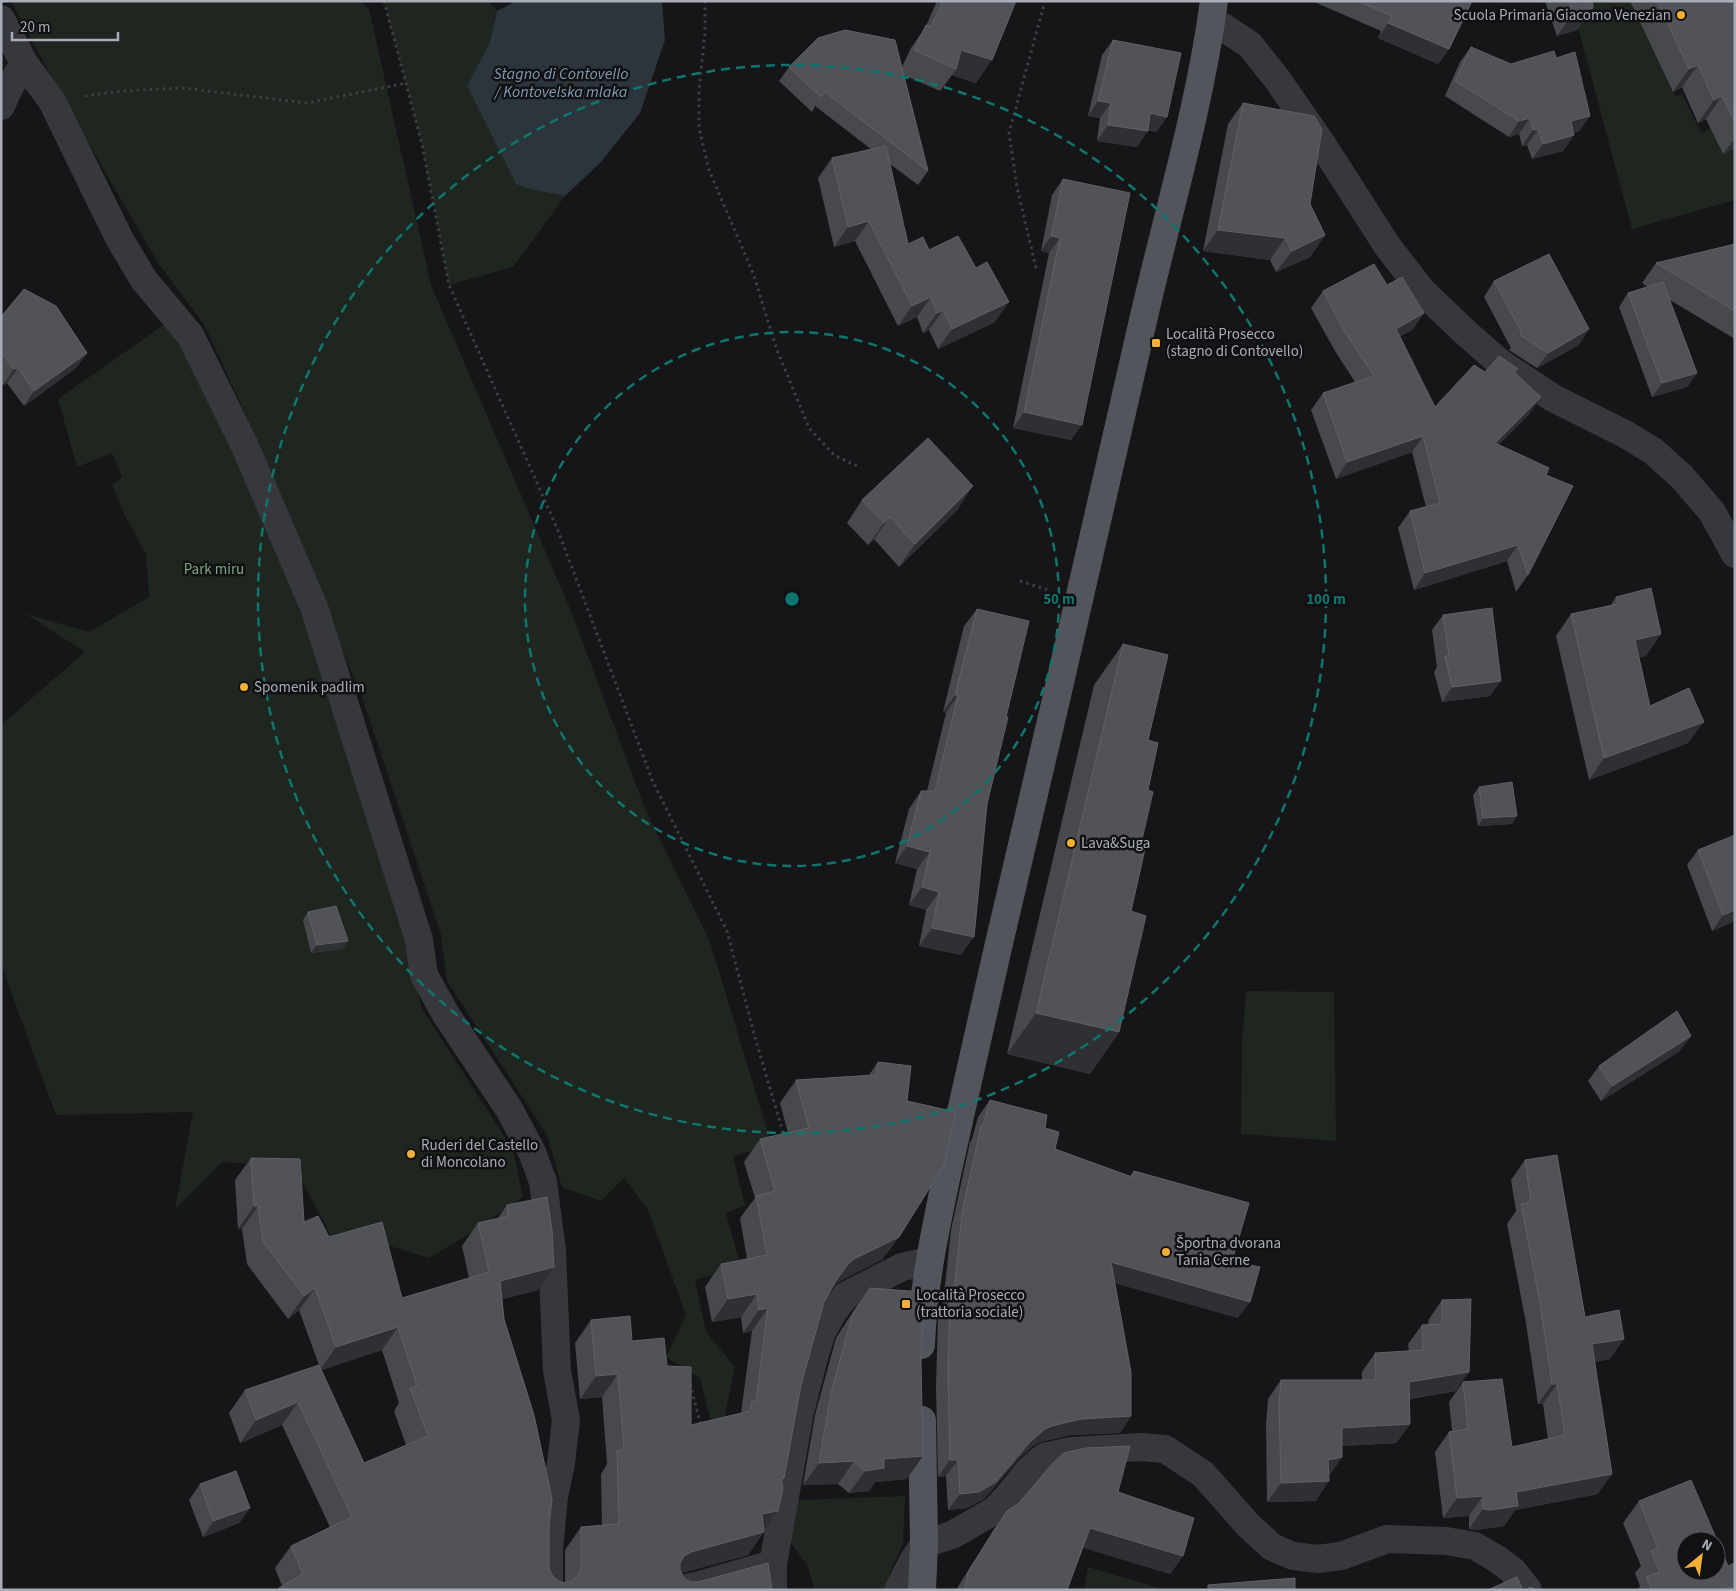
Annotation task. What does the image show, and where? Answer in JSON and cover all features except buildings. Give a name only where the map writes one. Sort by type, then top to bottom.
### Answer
[{"type":"main road","points":[[920,1367],[922,1314],[929,1260],[966,1082],[1189,128],[1212,13]]},
{"type":"main road","points":[[921,1396],[924,1544],[922,1590]]},
{"type":"street","points":[[1212,13],[1223,27],[1250,45],[1277,79],[1322,144],[1388,247],[1424,292],[1499,362],[1553,398],[1625,434],[1653,451],[1682,477],[1712,512],[1735,554]]},
{"type":"street","points":[[1,19],[24,63],[52,101],[119,238],[144,280],[190,335],[244,444],[314,607],[419,940],[424,976],[445,1014],[509,1110],[532,1152],[543,1182],[552,1251],[557,1371],[566,1420],[561,1463],[554,1497],[549,1549],[549,1590]]},
{"type":"street","points":[[1,106],[24,63]]},
{"type":"street","points":[[680,1590],[696,1586],[773,1577],[800,1412],[822,1332],[845,1296],[902,1268],[929,1260]]},
{"type":"street","points":[[898,1590],[924,1544],[952,1535],[994,1511],[1029,1470],[1044,1457],[1070,1451],[1141,1447],[1165,1449],[1203,1474],[1248,1525],[1272,1547],[1293,1556],[1318,1559],[1341,1556],[1387,1539],[1446,1541],[1475,1546],[1497,1559],[1513,1571],[1528,1590]]},
{"type":"path","points":[[384,1],[422,144],[448,285],[557,528],[653,782],[727,931],[756,1041],[787,1144]]},
{"type":"path","points":[[705,1],[699,89],[699,128],[709,170],[753,273],[777,350],[809,428],[834,455],[859,467]]},
{"type":"path","points":[[1036,268],[1017,187],[1009,133],[1045,1]]},
{"type":"path","points":[[52,101],[122,91],[182,88],[307,103],[406,83]]},
{"type":"path","points":[[689,1383],[704,1434]]},
{"type":"green space","points":[[11,1],[361,1],[369,9],[431,285],[571,611],[644,806],[710,942],[772,1146],[733,1156],[745,1205],[726,1213],[741,1267],[695,1280],[706,1332],[735,1367],[718,1449],[700,1378],[666,1357],[686,1315],[648,1210],[624,1178],[601,1201],[562,1187],[547,1135],[447,981],[441,935],[363,700],[254,433],[205,326],[158,263],[68,108]]},
{"type":"green space","points":[[384,1],[488,1],[497,11],[490,42],[467,86],[530,189],[565,196],[513,267],[449,285],[422,144]]},
{"type":"green space","points":[[1571,1],[1630,1],[1673,92],[1676,96],[1682,94],[1701,133],[1711,128],[1723,154],[1735,148],[1735,200],[1632,229]]},
{"type":"green space","name":"Park miru","points":[[165,324],[187,342],[303,611],[405,942],[422,1009],[513,1150],[523,1197],[469,1234],[429,1258],[364,1238],[333,1240],[294,1166],[222,1162],[175,1209],[193,1112],[56,1115],[1,960],[1,725],[85,652],[26,614],[89,632],[149,597],[146,554],[125,516],[112,485],[122,477],[112,453],[77,467],[58,399]]},
{"type":"green space","points":[[1246,991],[1334,992],[1336,1141],[1241,1134],[1242,1043]]},
{"type":"green space","points":[[905,1496],[903,1543],[883,1590],[815,1590],[807,1565],[789,1540],[798,1500]]},
{"type":"green space","points":[[1088,1567],[1165,1590],[1084,1590]]},
{"type":"water","name":"Stagno di Contovello / Kontovelska mlaka","points":[[516,1],[662,1],[665,40],[640,113],[601,162],[565,196],[530,189],[516,184],[467,86],[490,42],[497,11]]},
{"type":"place","name":"Scuola Primaria Giacomo Venezian","points":[[1681,15]]},
{"type":"place","name":"Località Prosecco (stagno di Contovello)","points":[[1156,343]]},
{"type":"place","name":"Spomenik padlim","points":[[244,687]]},
{"type":"place","name":"Lava&Suga","points":[[1071,843]]},
{"type":"place","name":"Ruderi del Castello di Moncolano","points":[[411,1154]]},
{"type":"place","name":"Športna dvorana Tania Cerne","points":[[1166,1252]]},
{"type":"place","name":"Località Prosecco (trattoria sociale)","points":[[906,1304]]}]
